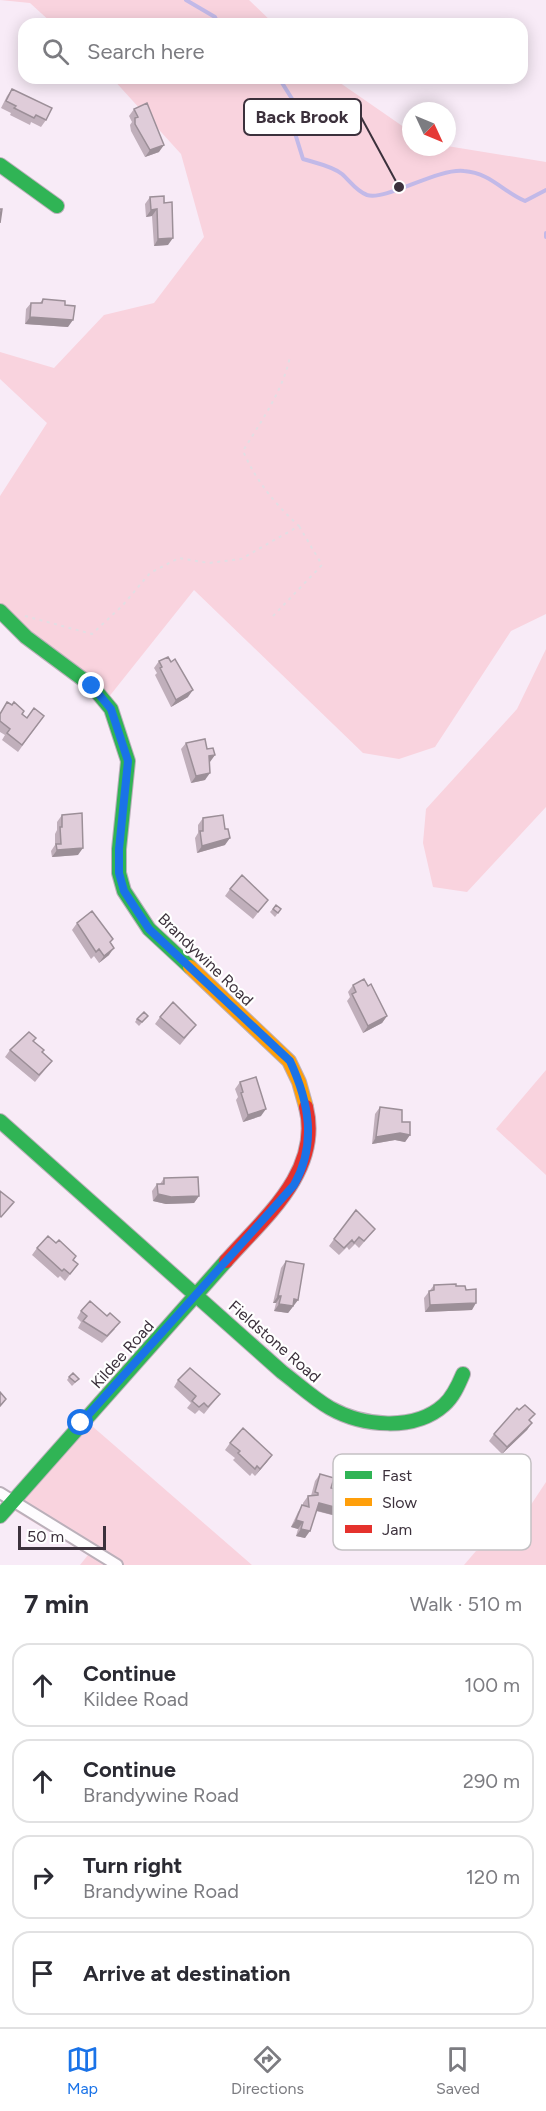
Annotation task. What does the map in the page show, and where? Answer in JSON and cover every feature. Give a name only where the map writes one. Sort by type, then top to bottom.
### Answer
[{"type":"street","points":[[0,165],[57,206]]},
{"type":"street","name":"Brandywine Road","points":[[0,611],[26,637],[92,686],[111,709],[128,761],[119,849],[119,873],[124,891],[135,912],[149,929],[290,1061],[299,1082],[309,1120],[306,1153],[300,1174],[294,1185],[197,1296]]},
{"type":"street","name":"Fieldstone Road","points":[[0,1121],[314,1397],[338,1412],[382,1424],[410,1422],[429,1417],[449,1400],[463,1374]]},
{"type":"street","name":"Kildee Road","points":[[0,1516],[197,1296]]},
{"type":"street","points":[[0,1493],[117,1565]]},
{"type":"path","points":[[273,616],[322,565],[299,526],[280,509],[253,474],[243,452],[283,376],[290,356]]},
{"type":"path","points":[[22,616],[92,634],[123,605],[150,573],[179,558],[209,563],[241,559],[299,526]]},
{"type":"shaded area","points":[[0,0],[249,0],[268,18],[46,18],[30,3]]},
{"type":"shaded area","points":[[117,84],[342,84],[402,126],[402,156],[456,156],[456,147],[546,162],[546,614],[511,631],[435,747],[399,759],[363,753],[194,590],[104,703],[0,615],[0,496],[47,423],[0,379],[0,352],[54,368],[104,315],[154,303],[204,237],[181,154]]},
{"type":"shaded area","points":[[546,649],[546,807],[467,892],[433,887],[423,843],[426,809],[517,709]]},
{"type":"shaded area","points":[[546,1070],[546,1175],[496,1129]]},
{"type":"shaded area","points":[[84,1419],[252,1565],[80,1565],[88,1555],[5,1505]]},
{"type":"shaded area","points":[[546,1482],[546,1565],[464,1565],[479,1550],[531,1550],[531,1505]]},
{"type":"building","points":[[12,89],[52,108],[46,120],[36,115],[34,118],[14,108],[16,106],[6,101]]},
{"type":"building","points":[[147,103],[164,145],[150,150],[135,124],[135,118],[138,117],[134,109]]},
{"type":"building","points":[[164,196],[164,203],[172,202],[173,238],[158,239],[157,209],[151,210],[150,197]]},
{"type":"building","points":[[43,299],[65,301],[65,305],[75,306],[73,320],[30,317],[31,303],[42,303]]},
{"type":"building","points":[[168,657],[171,662],[175,659],[193,690],[176,700],[160,668],[162,667],[159,661]]},
{"type":"building","points":[[7,702],[12,705],[14,702],[24,711],[22,714],[27,718],[34,708],[44,716],[22,745],[7,733],[10,729],[0,721],[0,714]]},
{"type":"building","points":[[205,739],[207,749],[213,748],[215,755],[209,756],[210,773],[196,776],[186,743]]},
{"type":"building","points":[[82,813],[83,848],[57,850],[56,844],[61,844],[62,815]]},
{"type":"building","points":[[223,815],[225,829],[228,829],[230,838],[202,846],[200,831],[203,831],[203,818]]},
{"type":"building","points":[[242,875],[268,900],[258,912],[230,889]]},
{"type":"building","points":[[276,905],[281,909],[278,913],[273,909]]},
{"type":"building","points":[[92,911],[113,939],[110,942],[114,948],[104,956],[99,949],[96,952],[77,923]]},
{"type":"building","points":[[364,979],[368,986],[371,984],[387,1016],[368,1026],[352,994],[356,992],[353,985]]},
{"type":"building","points":[[173,1002],[196,1025],[184,1038],[160,1017]]},
{"type":"building","points":[[144,1012],[148,1016],[142,1022],[137,1019]]},
{"type":"building","points":[[29,1032],[36,1038],[33,1041],[52,1061],[39,1075],[10,1050]]},
{"type":"building","points":[[256,1077],[266,1109],[248,1115],[240,1082]]},
{"type":"building","points":[[380,1107],[402,1110],[402,1122],[410,1122],[410,1135],[400,1133],[376,1137]]},
{"type":"building","points":[[198,1177],[199,1196],[171,1197],[158,1194],[157,1184],[164,1184],[164,1178]]},
{"type":"building","points":[[0,1191],[14,1202],[1,1217],[0,1216]]},
{"type":"building","points":[[356,1210],[375,1229],[364,1241],[359,1237],[354,1243],[352,1240],[344,1248],[334,1239]]},
{"type":"building","points":[[48,1236],[56,1243],[59,1240],[76,1256],[73,1260],[78,1264],[70,1274],[64,1269],[62,1271],[37,1248]]},
{"type":"building","points":[[286,1261],[304,1264],[298,1300],[294,1299],[293,1306],[279,1304],[281,1296],[278,1296]]},
{"type":"building","points":[[456,1284],[456,1286],[465,1286],[466,1290],[476,1289],[476,1303],[430,1305],[429,1291],[434,1290],[434,1285]]},
{"type":"building","points":[[90,1301],[107,1316],[110,1313],[120,1322],[107,1336],[83,1321],[87,1316],[81,1311]]},
{"type":"building","points":[[190,1368],[220,1394],[208,1407],[204,1403],[199,1407],[192,1401],[196,1396],[178,1380]]},
{"type":"building","points":[[73,1373],[79,1379],[75,1382],[69,1377]]},
{"type":"building","points":[[0,1392],[6,1399],[0,1406]]},
{"type":"building","points":[[525,1405],[535,1414],[529,1420],[532,1423],[507,1447],[494,1434],[517,1408],[519,1410]]},
{"type":"building","points":[[243,1428],[272,1455],[260,1469],[257,1466],[255,1469],[230,1443]]},
{"type":"building","points":[[320,1474],[333,1478],[331,1488],[333,1488],[333,1507],[319,1503],[310,1531],[301,1529],[303,1522],[296,1520],[302,1505],[309,1507],[308,1496],[318,1495],[315,1492]]},
{"type":"waterway","points":[[186,0],[215,18]]},
{"type":"waterway","points":[[283,84],[294,102],[294,130],[303,159],[338,171],[367,195],[376,196],[453,171],[482,175],[525,201],[546,190]]},
{"type":"traffic: fast","points":[[0,165],[57,206]]},
{"type":"traffic: fast","points":[[0,611],[26,637],[92,686],[111,709],[128,761],[119,849],[119,873],[124,891],[149,929],[190,967]]},
{"type":"traffic: fast","points":[[0,1121],[282,1372],[330,1408],[357,1419],[403,1423],[432,1414],[444,1405],[455,1391],[463,1374]]},
{"type":"traffic: fast","points":[[0,1516],[226,1261]]},
{"type":"traffic: slow","points":[[190,967],[289,1061],[299,1082],[306,1107]]},
{"type":"traffic: jam","points":[[226,1261],[272,1210],[298,1173],[306,1152],[309,1130],[306,1107]]},
{"type":"place","name":"Back Brook","points":[[399,187]]},
{"type":"route","points":[[81,1423],[294,1185],[300,1174],[309,1140],[309,1120],[299,1082],[290,1061],[149,929],[135,912],[124,891],[119,873],[119,849],[128,783],[128,761],[126,749],[111,709],[92,686]]}]
